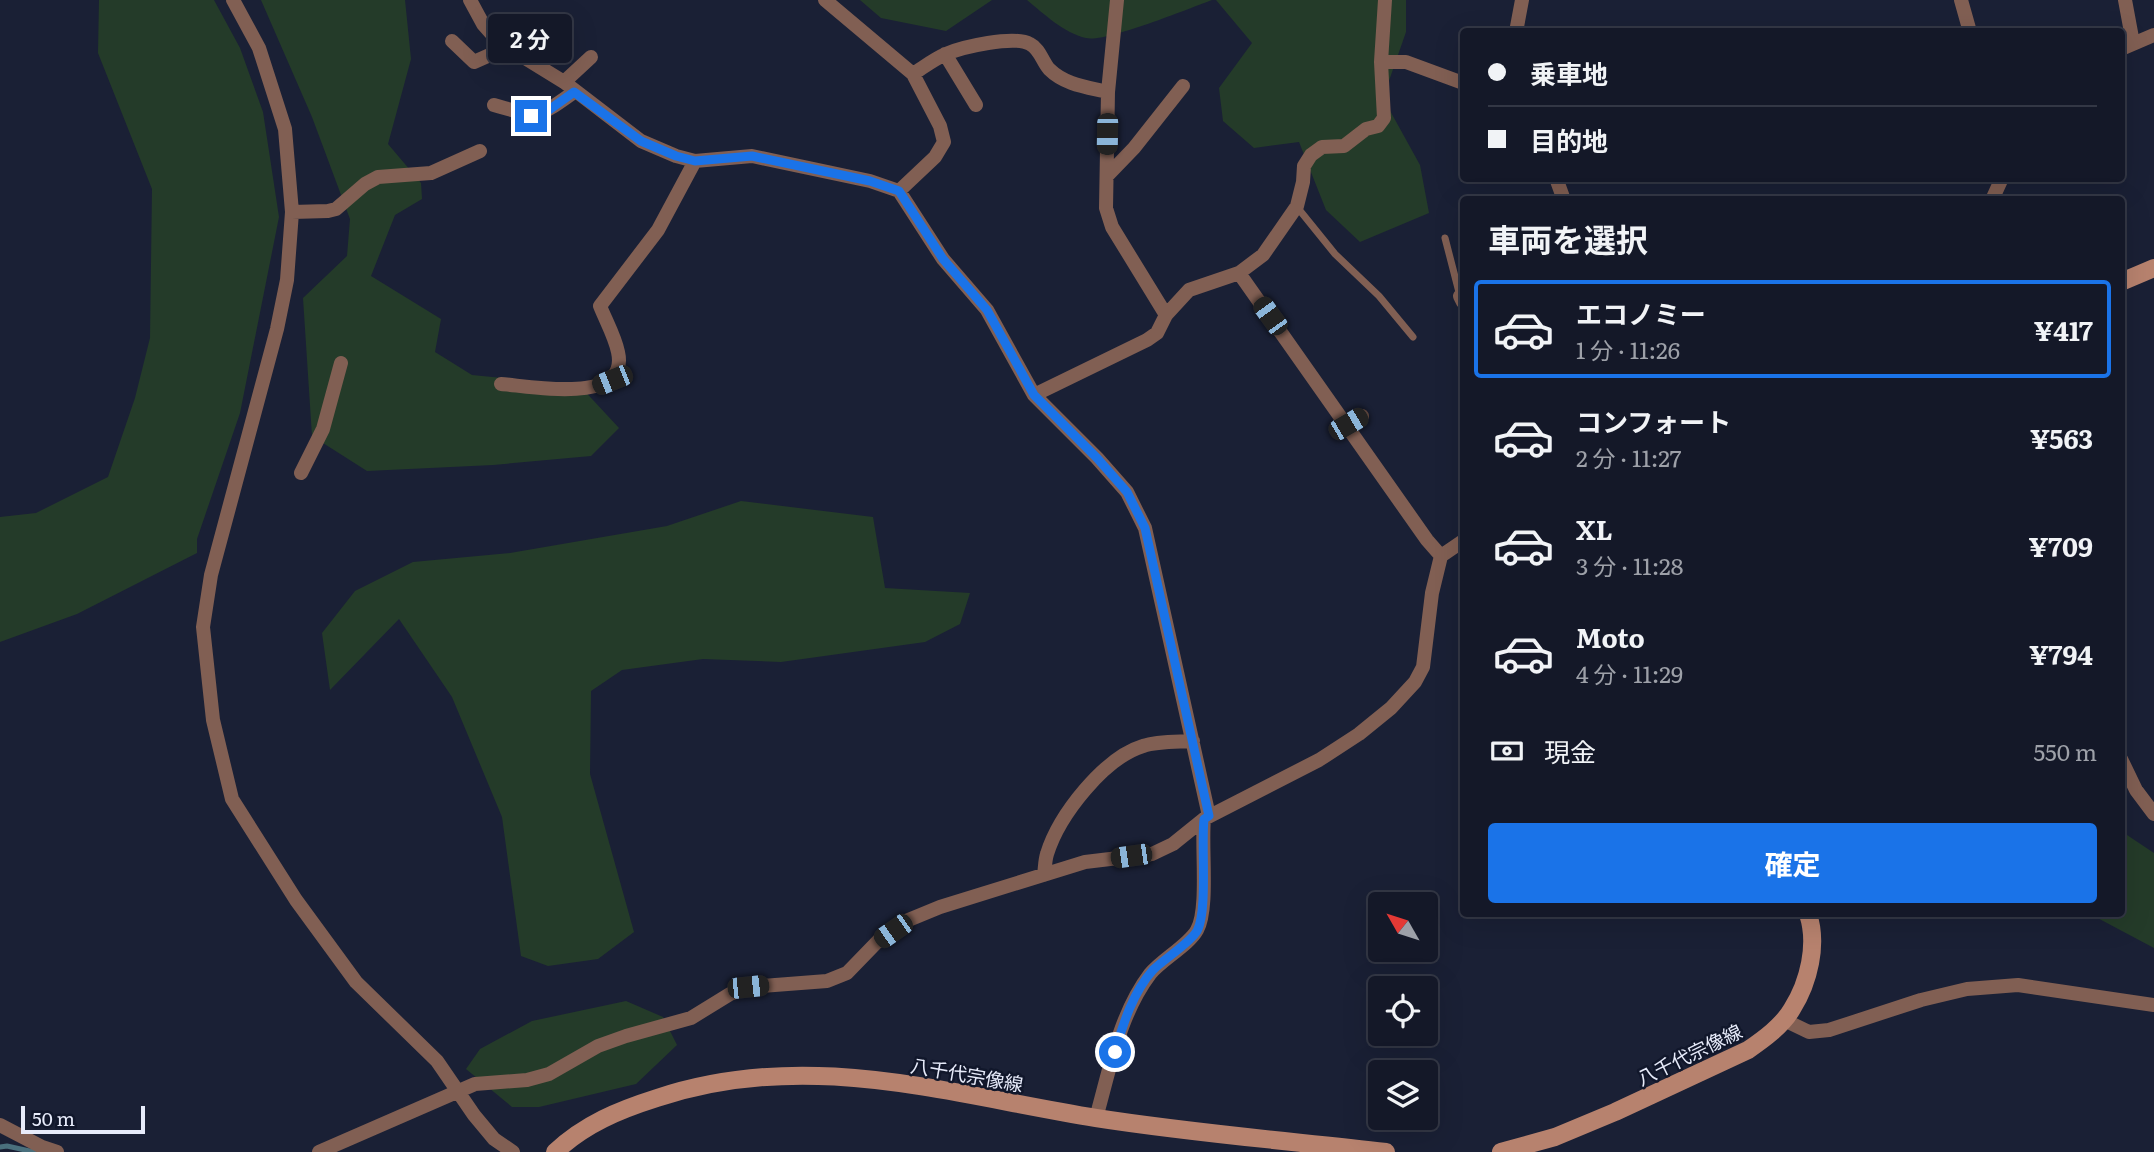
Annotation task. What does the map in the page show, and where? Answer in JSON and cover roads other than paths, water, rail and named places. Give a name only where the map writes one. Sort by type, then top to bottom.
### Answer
[{"type":"main road","points":[[2125,280],[2154,268]]},
{"type":"main road","name":"八千代宗像線","points":[[1501,1152],[1555,1137],[1665,1091],[1748,1050],[1766,1038],[1792,1009],[1802,988],[1812,956],[1808,917]]},
{"type":"main road","name":"八千代宗像線","points":[[555,1152],[581,1130],[619,1110],[710,1083],[765,1075],[830,1074],[904,1083],[1096,1118],[1386,1152]]},
{"type":"street","points":[[233,0],[259,48],[285,129],[292,212],[287,279],[277,329],[211,575],[203,626],[213,720],[232,799],[296,900],[356,982],[437,1061],[494,1139],[513,1152]]},
{"type":"street","points":[[470,0],[483,24],[499,42],[569,87],[641,141],[695,161],[752,156],[870,181],[899,191],[943,259],[987,310],[1034,395],[1127,492],[1145,528],[1193,741],[1207,818],[1202,911],[1197,931],[1152,971],[1136,994],[1121,1030],[1096,1118]]},
{"type":"street","points":[[825,0],[913,74],[940,126],[944,142],[935,156],[899,191]]},
{"type":"street","points":[[1117,0],[1108,92],[1106,208],[1112,227],[1166,315]]},
{"type":"street","points":[[1034,395],[1147,341],[1157,333],[1166,315],[1189,290],[1239,273],[1263,255],[1297,206],[1304,166],[1311,155],[1322,147],[1344,146],[1381,123],[1384,118],[1381,62],[1385,0]]},
{"type":"street","points":[[1517,28],[1522,0]]},
{"type":"street","points":[[1961,0],[1969,28]]},
{"type":"street","points":[[2125,0],[2127,46],[2154,35]]},
{"type":"street","points":[[452,41],[474,62],[508,47]]},
{"type":"street","points":[[913,74],[945,54],[977,45],[1027,42],[1037,49],[1047,67],[1062,81],[1108,92]]},
{"type":"street","points":[[945,54],[976,105]]},
{"type":"street","points":[[494,105],[531,116],[546,112],[591,57]]},
{"type":"street","points":[[1381,62],[1406,62],[1460,82]]},
{"type":"street","points":[[1107,176],[1134,148],[1183,86]]},
{"type":"street","points":[[292,212],[336,209],[365,184],[379,177],[431,173],[480,151]]},
{"type":"street","points":[[501,384],[573,389],[612,380],[618,370],[618,353],[600,306],[658,230],[695,161]]},
{"type":"street","points":[[1239,273],[1348,424],[1427,541],[1441,556]]},
{"type":"street","points":[[301,473],[323,429],[341,363]]},
{"type":"street","points":[[1348,424],[1362,415]]},
{"type":"street","points":[[319,1152],[475,1084],[527,1080],[550,1074],[598,1046],[691,1018],[730,994],[748,987],[827,981],[847,973],[879,940],[906,921],[940,907],[1085,862],[1152,854],[1173,844],[1207,818],[1319,760],[1359,734],[1391,708],[1415,682],[1423,667],[1432,593],[1441,556],[1460,543]]},
{"type":"street","points":[[1044,875],[1046,855],[1064,816],[1082,792],[1114,762],[1143,746],[1193,741]]},
{"type":"street","points":[[2125,767],[2136,790],[2154,814]]},
{"type":"street","points":[[1784,1020],[1809,1032],[1829,1030],[1921,1000],[1968,989],[2018,985],[2154,1005]]},
{"type":"street","points":[[0,1125],[57,1152]]},
{"type":"lane","points":[[1297,206],[1335,254],[1379,296],[1413,337]]},
{"type":"lane","points":[[1445,238],[1460,290]]},
{"type":"waterway","points":[[0,1147],[34,1152]]}]
